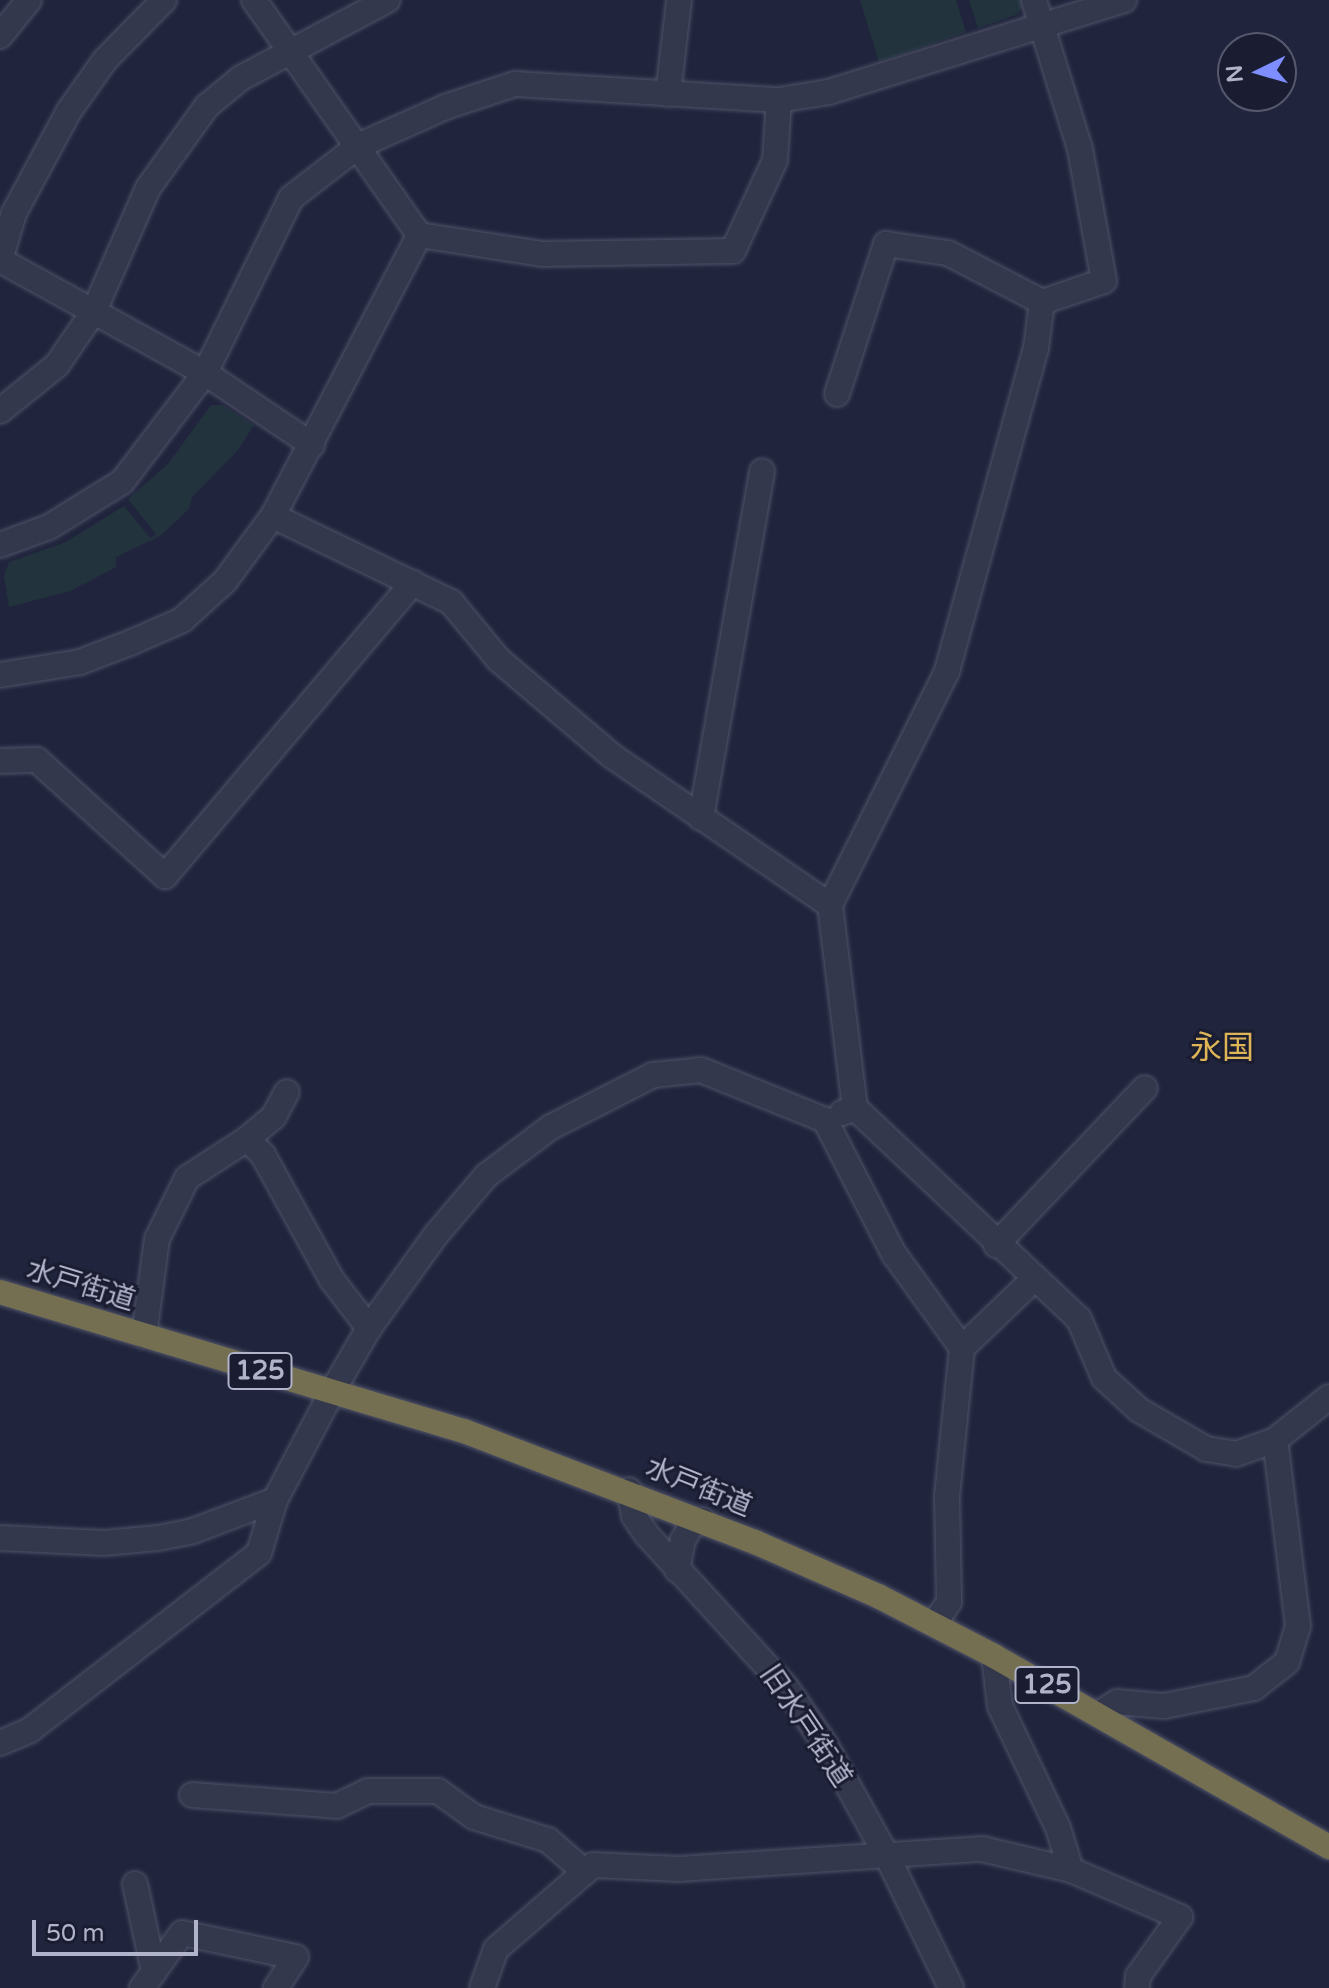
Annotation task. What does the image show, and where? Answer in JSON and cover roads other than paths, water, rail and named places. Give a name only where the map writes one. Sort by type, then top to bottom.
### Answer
[{"type":"highway","name":"水戸街道","points":[[0,1292],[464,1431],[703,1520],[934,1624],[1100,1713],[1329,1847]]},
{"type":"street","points":[[0,36],[29,0]]},
{"type":"street","points":[[164,0],[105,60],[69,111],[14,213],[0,260],[205,373],[312,445]]},
{"type":"street","points":[[254,0],[419,235],[542,254],[733,251],[775,160],[779,100]]},
{"type":"street","points":[[0,411],[17,403],[57,365],[94,311],[148,188],[207,106],[241,78],[388,0]]},
{"type":"street","points":[[668,94],[679,0]]},
{"type":"street","points":[[837,394],[886,244],[948,253],[1042,302],[1104,281],[1080,149],[1039,27],[1034,0]]},
{"type":"street","points":[[0,545],[49,527],[122,482],[205,373],[291,198],[358,146],[445,107],[515,84],[779,100],[829,92],[1124,0]]},
{"type":"street","points":[[0,687],[0,674],[80,662],[182,620],[225,581],[273,516],[419,235]]},
{"type":"street","points":[[1042,302],[1013,436],[947,671],[830,905],[855,1108],[996,1245],[1079,1319],[1104,1378],[1139,1410],[1206,1449],[1236,1454],[1275,1440],[1329,1397]]},
{"type":"street","points":[[701,818],[762,471]]},
{"type":"street","points":[[273,516],[451,602],[499,660],[612,756],[830,905]]},
{"type":"street","points":[[0,761],[37,760],[165,876],[413,583]]},
{"type":"street","points":[[0,1743],[30,1730],[259,1553],[275,1500],[369,1328],[487,1175],[551,1127],[653,1075],[701,1070],[825,1120],[894,1254],[962,1348]]},
{"type":"street","points":[[996,1245],[1145,1088]]},
{"type":"street","points":[[144,1336],[157,1239],[187,1178],[247,1139],[274,1116],[287,1092]]},
{"type":"street","points":[[825,1120],[855,1108]]},
{"type":"street","points":[[247,1139],[263,1155],[332,1280],[369,1328]]},
{"type":"street","points":[[934,1624],[949,1602],[947,1496],[962,1348],[1034,1279]]},
{"type":"street","points":[[1100,1713],[1117,1702],[1164,1706],[1254,1688],[1287,1662],[1298,1626],[1275,1440]]},
{"type":"street","name":"旧水戸街道","points":[[629,1490],[634,1516],[677,1570],[786,1687],[825,1744],[888,1858],[951,1988]]},
{"type":"street","points":[[0,1538],[104,1543],[158,1538],[193,1531],[275,1500]]},
{"type":"street","points":[[677,1570],[683,1540],[691,1526],[703,1520]]},
{"type":"street","points":[[994,1656],[1000,1706],[1058,1828],[1071,1870]]},
{"type":"street","points":[[192,1795],[337,1806],[368,1791],[438,1791],[474,1817],[548,1840],[585,1872]]},
{"type":"street","points":[[486,1987],[496,1949],[593,1865],[679,1869],[888,1858],[982,1849],[1071,1870],[1180,1917],[1138,1976],[1137,1988]]},
{"type":"street","points":[[135,1884],[148,1980]]},
{"type":"street","points":[[148,1980],[182,1933],[296,1957],[276,1988]]},
{"type":"district","name":"永国","points":[[1222,1048]]}]
